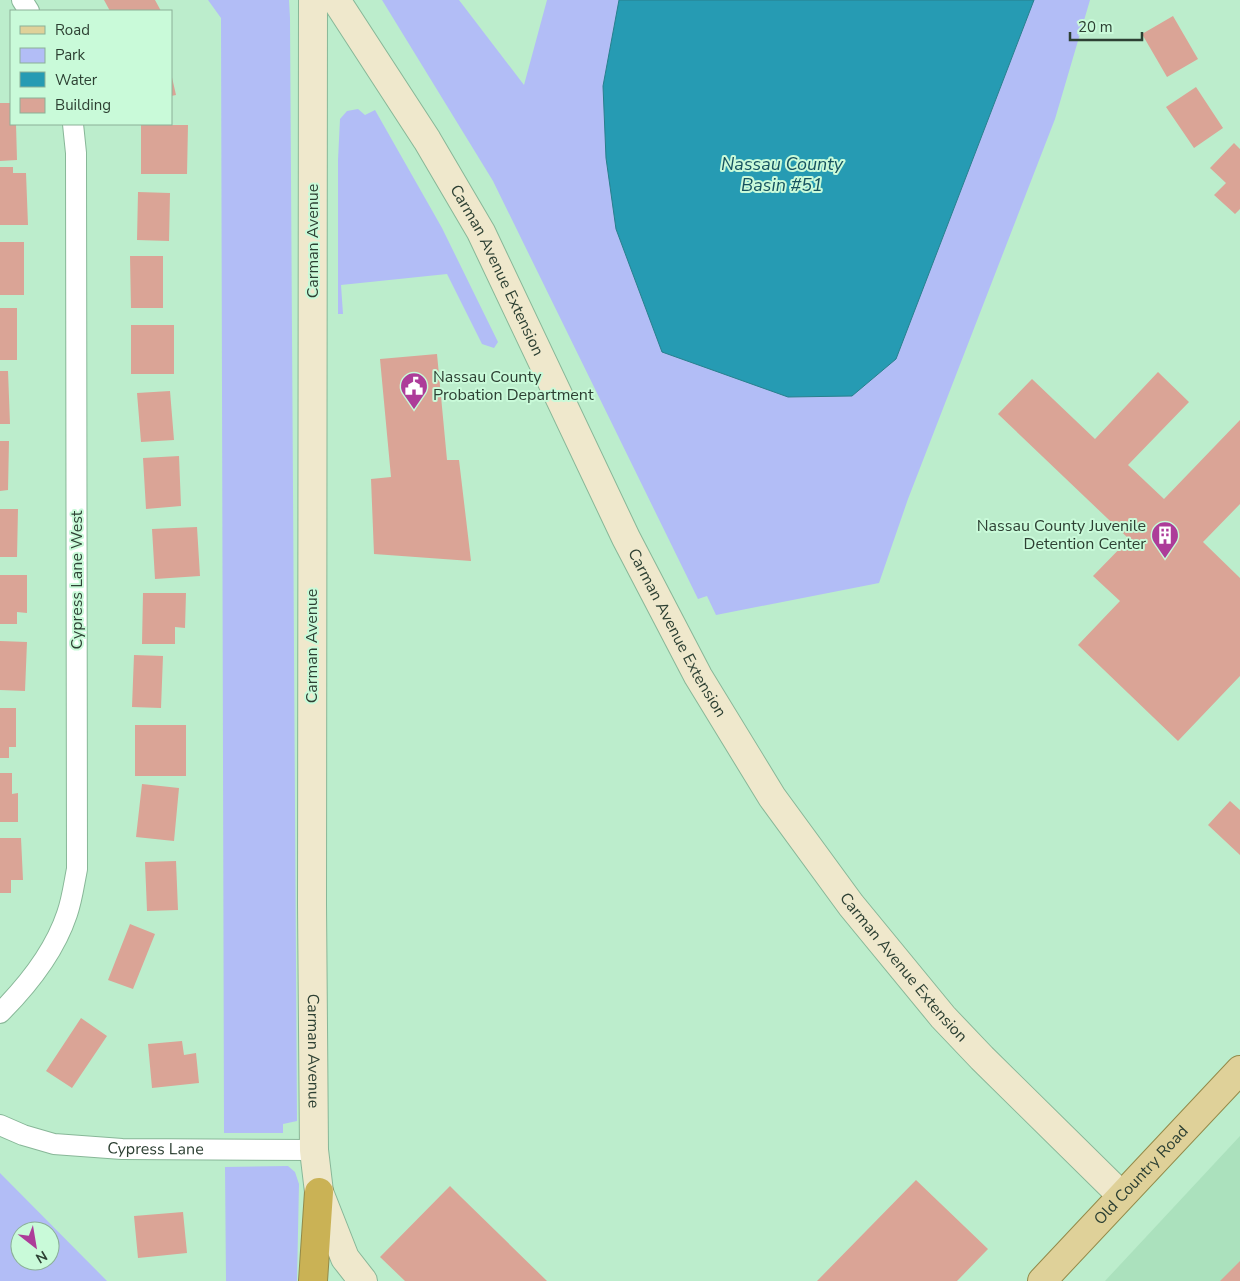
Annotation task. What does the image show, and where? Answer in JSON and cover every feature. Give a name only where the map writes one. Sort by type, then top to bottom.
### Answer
[{"type":"highway","points":[[314,1281],[318,1192]]},
{"type":"main road","name":"Carman Avenue","points":[[313,0],[312,904],[314,1150],[318,1192],[345,1258],[363,1281]]},
{"type":"main road","name":"Carman Avenue Extension","points":[[336,0],[427,140],[481,232],[626,538],[698,676],[772,797],[851,905],[943,1017],[1121,1195]]},
{"type":"main road","name":"Old Country Road","points":[[1042,1281],[1240,1070]]},
{"type":"street","name":"Cypress Lane West","points":[[0,1013],[16,998],[42,964],[55,942],[68,913],[77,869],[76,152],[72,125]]},
{"type":"street","name":"Cypress Lane","points":[[0,1125],[23,1135],[64,1145],[122,1149],[314,1150]]},
{"type":"shaded area","points":[[1240,1136],[1240,1281],[1105,1281]]},
{"type":"green space","points":[[208,0],[289,0],[297,1121],[283,1124],[283,1133],[224,1133],[221,18]]},
{"type":"green space","name":"Nassau County Basin #51","points":[[382,0],[459,0],[524,85],[547,0],[1090,0],[1055,119],[908,499],[879,583],[716,615],[707,596],[698,599],[493,181]]},
{"type":"green space","points":[[358,109],[365,115],[375,110],[442,228],[498,342],[494,348],[482,344],[447,274],[341,285],[343,314],[338,314],[338,160],[340,119],[347,111]]},
{"type":"green space","points":[[288,1166],[295,1172],[299,1184],[297,1281],[226,1281],[225,1167]]},
{"type":"green space","points":[[0,1173],[48,1221],[10,1221],[10,1271],[60,1271],[60,1234],[107,1281],[0,1281]]},
{"type":"water","name":"Nassau County Basin #51","points":[[619,0],[1034,0],[896,359],[852,396],[788,397],[662,352],[616,229],[606,158],[603,86]]},
{"type":"building","points":[[104,0],[155,0],[160,10],[109,10]]},
{"type":"building","points":[[1173,16],[1198,59],[1167,77],[1142,34]]},
{"type":"building","points":[[172,77],[176,95],[172,96]]},
{"type":"building","points":[[1196,87],[1223,128],[1194,148],[1166,107]]},
{"type":"building","points":[[0,103],[10,103],[10,125],[16,125],[17,160],[0,161]]},
{"type":"building","points":[[141,125],[188,125],[187,174],[141,174]]},
{"type":"building","points":[[1234,143],[1240,149],[1240,209],[1235,214],[1214,195],[1226,183],[1210,168]]},
{"type":"building","points":[[0,167],[13,167],[13,173],[26,173],[28,225],[0,225]]},
{"type":"building","points":[[138,192],[170,193],[169,241],[137,240]]},
{"type":"building","points":[[0,242],[24,242],[24,295],[0,295]]},
{"type":"building","points":[[130,256],[163,256],[163,308],[131,308]]},
{"type":"building","points":[[0,308],[17,308],[17,360],[0,360]]},
{"type":"building","points":[[131,325],[174,325],[174,374],[131,374]]},
{"type":"building","name":"Nassau County Probation Department","points":[[437,354],[447,460],[459,460],[471,561],[374,554],[371,479],[391,477],[380,359]]},
{"type":"building","points":[[0,371],[8,371],[10,424],[0,424]]},
{"type":"building","name":"Nassau County Juvenile Detention Center","points":[[1158,372],[1189,402],[1128,465],[1164,499],[1240,420],[1240,504],[1203,542],[1240,578],[1240,676],[1178,741],[1078,645],[1120,601],[1093,576],[1129,539],[998,414],[1032,379],[1095,439]]},
{"type":"building","points":[[170,391],[174,440],[141,442],[137,393]]},
{"type":"building","points":[[0,441],[9,441],[8,490],[0,491]]},
{"type":"building","points":[[179,456],[181,506],[146,509],[143,458]]},
{"type":"building","points":[[0,509],[18,509],[17,557],[0,557]]},
{"type":"building","points":[[197,527],[200,576],[155,579],[152,529]]},
{"type":"building","points":[[0,575],[27,575],[27,613],[17,612],[17,624],[0,624]]},
{"type":"building","points":[[143,593],[186,593],[185,628],[175,627],[175,644],[142,644]]},
{"type":"building","points":[[0,641],[27,642],[25,691],[0,690]]},
{"type":"building","points":[[134,655],[163,656],[161,708],[132,707]]},
{"type":"building","points":[[0,708],[16,708],[16,747],[9,747],[9,758],[0,758]]},
{"type":"building","points":[[135,725],[186,725],[186,776],[135,776]]},
{"type":"building","points":[[0,773],[12,773],[12,794],[18,793],[18,822],[0,822]]},
{"type":"building","points":[[142,784],[179,788],[174,841],[136,837]]},
{"type":"building","points":[[1230,801],[1240,810],[1240,855],[1208,825]]},
{"type":"building","points":[[0,838],[21,838],[23,880],[11,880],[11,893],[0,893]]},
{"type":"building","points":[[176,861],[178,910],[147,911],[145,862]]},
{"type":"building","points":[[130,924],[155,934],[133,989],[108,980]]},
{"type":"building","points":[[81,1018],[107,1036],[72,1088],[46,1071]]},
{"type":"building","points":[[182,1041],[184,1055],[196,1053],[199,1083],[152,1088],[148,1044]]},
{"type":"building","points":[[916,1180],[988,1249],[957,1281],[817,1281]]},
{"type":"building","points":[[450,1186],[547,1281],[405,1281],[380,1257]]},
{"type":"building","points":[[183,1212],[187,1253],[138,1258],[134,1216]]},
{"type":"building","points":[[1240,1261],[1240,1281],[1220,1281]]},
{"type":"place","name":"Nassau County Probation Department","points":[[414,410]]},
{"type":"place","name":"Nassau County Juvenile Detention Center","points":[[1165,559]]}]
